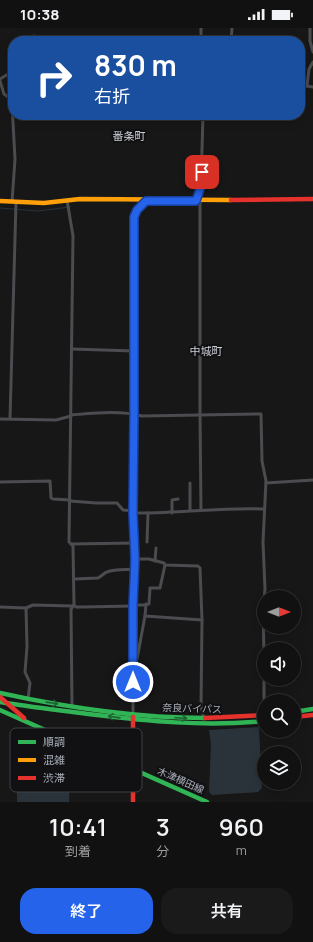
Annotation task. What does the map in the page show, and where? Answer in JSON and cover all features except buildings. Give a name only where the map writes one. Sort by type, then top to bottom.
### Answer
[{"type":"main road","points":[[0,201],[44,203],[80,199],[146,201],[313,199]]},
{"type":"main road","points":[[134,476],[134,217],[137,210],[146,201]]},
{"type":"main road","name":"奈良バイパス","points":[[0,693],[72,706],[176,718],[204,719],[257,715]]},
{"type":"main road","name":"木津横田線","points":[[0,697],[19,715],[37,726]]},
{"type":"main road","name":"奈良バイパス","points":[[0,702],[133,720],[190,725],[239,724],[257,722]]},
{"type":"main road","points":[[301,711],[313,709]]},
{"type":"main road","name":"木津横田線","points":[[0,710],[41,728]]},
{"type":"main road","points":[[133,713],[133,728]]},
{"type":"main road","points":[[301,717],[313,715]]},
{"type":"main road","name":"木津横田線","points":[[142,773],[207,802]]},
{"type":"street","points":[[310,28],[310,41],[313,52]]},
{"type":"street","points":[[313,62],[309,69],[307,86],[313,87]]},
{"type":"street","points":[[0,80],[4,94],[8,97]]},
{"type":"street","points":[[0,96],[4,94]]},
{"type":"street","points":[[10,419],[15,159],[13,120]]},
{"type":"street","points":[[201,510],[198,201],[201,185],[204,120]]},
{"type":"street","points":[[67,200],[73,236],[69,542],[73,546],[74,579],[73,606],[71,609],[72,706]]},
{"type":"street","points":[[72,349],[134,351]]},
{"type":"street","points":[[0,419],[56,420],[99,412],[129,412],[142,416],[261,414],[262,461],[266,483],[263,550],[265,590],[263,610],[264,642]]},
{"type":"street","points":[[133,713],[133,605],[135,569],[134,476]]},
{"type":"street","points":[[266,483],[313,480]]},
{"type":"street","points":[[0,482],[50,482],[51,498],[53,499],[96,503],[117,503],[124,510],[134,512],[172,513],[190,510],[236,508],[264,509]]},
{"type":"street","points":[[190,483],[190,510]]},
{"type":"street","points":[[172,513],[172,500],[178,499]]},
{"type":"street","points":[[147,542],[148,513]]},
{"type":"street","points":[[71,544],[135,543]]},
{"type":"street","points":[[156,548],[156,561]]},
{"type":"street","points":[[135,559],[149,559],[164,563],[165,565],[198,566],[200,568],[202,620],[201,706],[204,719]]},
{"type":"street","points":[[0,607],[26,608],[33,605],[82,607],[149,604],[150,588],[160,588],[165,565]]},
{"type":"street","points":[[74,579],[98,578],[110,571],[135,569]]},
{"type":"street","points":[[133,666],[137,659],[146,604]]},
{"type":"street","points":[[26,608],[27,647],[25,672],[30,683],[28,699]]},
{"type":"street","points":[[145,616],[202,620]]},
{"type":"shaded area","points":[[257,727],[257,738],[260,738],[260,746],[257,746],[257,790],[260,790],[258,792],[212,795],[209,792],[211,744],[209,730]]},
{"type":"shaded area","points":[[17,792],[69,792],[69,802],[17,802]]},
{"type":"waterway","points":[[0,208],[38,211],[70,207]]},
{"type":"traffic: fast","points":[[134,275],[134,217],[137,210],[146,201]]},
{"type":"traffic: fast","points":[[0,693],[102,711],[180,718],[205,718]]},
{"type":"traffic: fast","points":[[0,702],[154,721],[198,723],[257,722]]},
{"type":"traffic: fast","points":[[301,711],[313,709]]},
{"type":"traffic: fast","points":[[0,710],[40,728]]},
{"type":"traffic: fast","points":[[142,773],[207,802]]},
{"type":"traffic: slow","points":[[0,201],[44,203],[80,199],[231,200]]},
{"type":"traffic: slow","points":[[134,275],[134,476]]},
{"type":"traffic: jam","points":[[231,200],[313,199]]},
{"type":"traffic: jam","points":[[0,697],[24,718]]},
{"type":"traffic: jam","points":[[205,718],[257,715]]},
{"type":"traffic: jam","points":[[301,716],[313,715]]},
{"type":"traffic: jam","points":[[133,717],[133,728]]},
{"type":"traffic: jam","points":[[133,792],[133,802]]},
{"type":"district","name":"番条町","points":[[129,135]]},
{"type":"district","name":"中城町","points":[[206,350]]},
{"type":"route","points":[[133,682],[133,606],[135,559],[133,513],[134,217],[135,212],[146,201],[196,201],[201,185],[202,172]]}]
